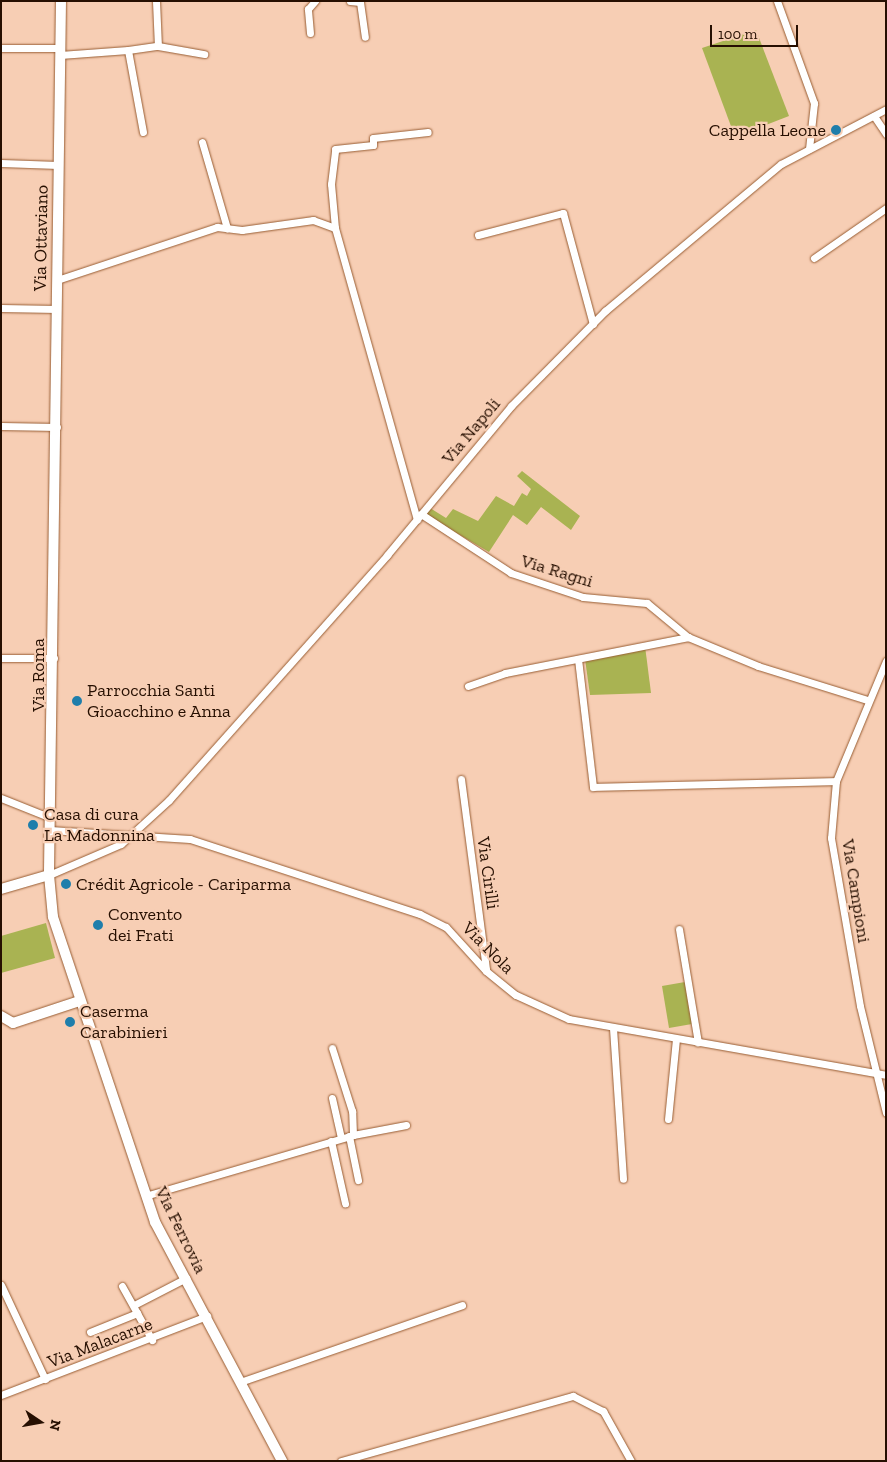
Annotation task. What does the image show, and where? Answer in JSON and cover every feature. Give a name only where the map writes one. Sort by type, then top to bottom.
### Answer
[{"type":"main road","name":"Via Ottaviano","points":[[57,476],[57,280],[61,1]]},
{"type":"main road","name":"Via Roma","points":[[49,875],[57,476]]},
{"type":"main road","points":[[1,889],[49,875]]},
{"type":"main road","name":"Via Ferrovia","points":[[49,875],[53,917],[145,1196],[282,1461]]},
{"type":"main road","points":[[1,1016],[13,1023],[80,1002]]},
{"type":"street","points":[[156,1],[158,46]]},
{"type":"street","points":[[310,33],[308,10],[315,1]]},
{"type":"street","points":[[350,1],[361,1],[365,37]]},
{"type":"street","points":[[777,1],[814,103],[810,149]]},
{"type":"street","points":[[2,48],[60,52],[128,50],[158,46],[204,54]]},
{"type":"street","points":[[128,50],[143,132]]},
{"type":"street","name":"Via Napoli","points":[[49,875],[121,844],[168,800],[419,517],[511,406],[593,324],[781,164],[886,109]]},
{"type":"street","points":[[874,116],[886,134]]},
{"type":"street","points":[[419,517],[335,228],[331,184],[335,149],[373,146],[373,138],[428,132]]},
{"type":"street","points":[[202,142],[228,228]]},
{"type":"street","points":[[1,163],[58,165]]},
{"type":"street","points":[[814,258],[886,208]]},
{"type":"street","points":[[478,234],[563,213],[593,324]]},
{"type":"street","points":[[57,280],[204,231],[314,220],[335,228]]},
{"type":"street","points":[[1,308],[57,309]]},
{"type":"street","points":[[1,426],[58,427]]},
{"type":"street","name":"Via Ragni","points":[[419,517],[512,573],[583,597],[647,602],[688,637],[758,666],[867,700]]},
{"type":"street","points":[[468,686],[505,673],[688,637]]},
{"type":"street","points":[[1,658],[54,658]]},
{"type":"street","points":[[578,659],[593,787],[836,781]]},
{"type":"street","name":"Via Campioni","points":[[886,661],[867,700],[836,781],[831,838],[874,1073],[886,1113]]},
{"type":"street","name":"Via Cirilli","points":[[460,779],[486,971]]},
{"type":"street","points":[[1,798],[50,818]]},
{"type":"street","name":"Via Nola","points":[[50,830],[133,833],[190,840],[430,918],[451,932],[486,971],[539,1008],[613,1028],[886,1075]]},
{"type":"street","points":[[678,929],[698,1042]]},
{"type":"street","points":[[613,1028],[622,1179]]},
{"type":"street","points":[[668,1118],[676,1039]]},
{"type":"street","points":[[332,1048],[352,1112],[348,1137]]},
{"type":"street","points":[[332,1098],[348,1137],[358,1180]]},
{"type":"street","points":[[145,1196],[331,1141],[406,1125]]},
{"type":"street","points":[[331,1141],[346,1203]]},
{"type":"street","points":[[90,1332],[135,1309],[186,1278]]},
{"type":"street","points":[[1,1285],[45,1380]]},
{"type":"street","points":[[122,1286],[152,1340]]},
{"type":"street","points":[[240,1382],[462,1305]]},
{"type":"street","name":"Via Malacarne","points":[[1,1395],[152,1340],[207,1316]]},
{"type":"street","points":[[341,1461],[573,1396],[603,1411],[631,1461]]},
{"type":"green space","points":[[756,30],[789,116],[735,137],[702,48]]},
{"type":"green space","points":[[522,471],[580,516],[571,530],[541,507],[527,525],[513,515],[489,552],[424,514],[430,508],[446,518],[453,509],[478,521],[496,496],[514,506],[522,493],[527,496],[531,489],[517,476]]},
{"type":"green space","points":[[645,646],[651,693],[590,695],[585,659]]},
{"type":"green space","points":[[46,923],[55,958],[1,973],[1,936]]},
{"type":"green space","points":[[685,982],[692,1024],[669,1028],[662,986]]},
{"type":"place","name":"Cappella Leone","points":[[836,130]]},
{"type":"place","name":"Parrocchia Santi Gioacchino e Anna","points":[[77,701]]},
{"type":"place","name":"Casa di cura La Madonnina","points":[[33,825]]},
{"type":"place","name":"Crédit Agricole - Cariparma","points":[[66,884]]},
{"type":"place","name":"Convento dei Frati","points":[[98,925]]},
{"type":"place","name":"Caserma Carabinieri","points":[[70,1022]]}]
